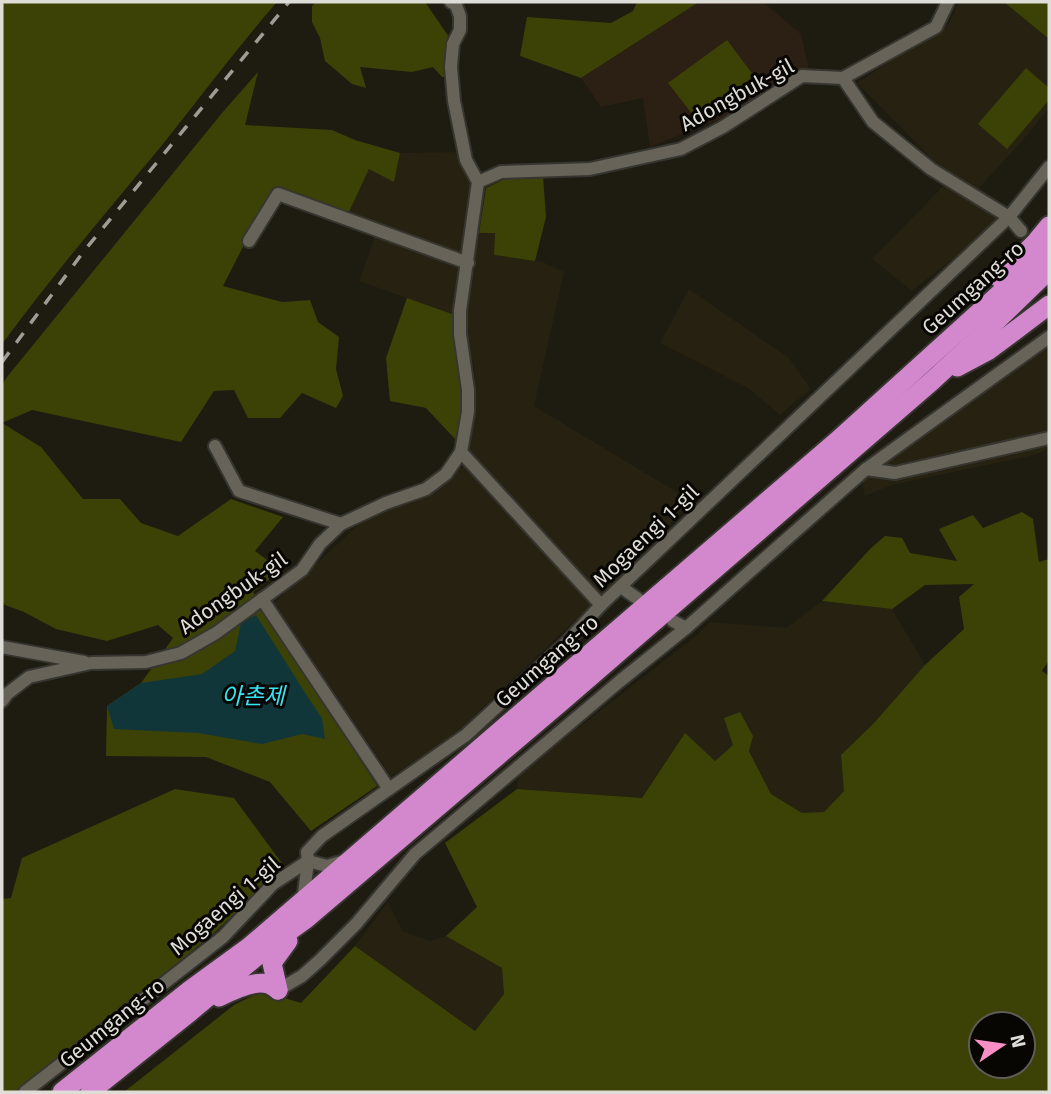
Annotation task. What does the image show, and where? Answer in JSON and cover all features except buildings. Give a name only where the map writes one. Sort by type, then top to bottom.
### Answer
[{"type":"highway","points":[[837,441],[846,425],[1035,243],[1049,226]]},
{"type":"highway","name":"Geumgang-ro","points":[[90,1092],[274,942],[354,858],[837,441],[1049,249]]},
{"type":"highway","name":"Geumgang-ro","points":[[62,1092],[190,990],[304,910],[561,702],[932,381],[1049,270]]},
{"type":"highway","points":[[932,381],[989,350],[1049,305]]},
{"type":"highway","points":[[278,990],[272,963],[304,910]]},
{"type":"highway","points":[[191,1012],[234,989],[268,984],[278,990]]},
{"type":"street","points":[[451,2],[456,5],[460,16],[460,30],[453,44],[451,67],[454,101],[466,160],[478,182]]},
{"type":"street","points":[[948,2],[936,27],[843,78],[873,122],[930,169],[1009,216],[1021,231]]},
{"type":"street","name":"Adongbuk-gil","points":[[2,647],[91,663],[146,662],[181,653],[216,633],[302,570],[320,544],[341,524],[386,503],[426,489],[446,474],[461,452],[468,412],[460,311],[478,182],[501,172],[590,169],[681,149],[723,127],[802,76],[843,78]]},
{"type":"street","name":"Mogaengi 1-gil","points":[[25,1092],[223,937],[272,884],[308,861],[307,852],[321,836],[466,736],[1009,216],[1049,167]]},
{"type":"street","points":[[249,241],[278,194],[468,263]]},
{"type":"street","points":[[278,990],[302,976],[320,960],[356,924],[415,854],[686,628],[866,469],[1049,337]]},
{"type":"street","points":[[866,469],[895,473],[1049,438]]},
{"type":"street","points":[[215,446],[239,491],[341,524]]},
{"type":"street","points":[[461,452],[601,605]]},
{"type":"street","points":[[621,586],[638,599]]},
{"type":"street","points":[[262,599],[389,789]]},
{"type":"street","points":[[673,621],[686,628]]},
{"type":"street","name":"Adongbuk-gil","points":[[2,701],[29,677],[91,663]]},
{"type":"street","points":[[304,910],[308,861],[327,866],[354,858]]},
{"type":"shaded area","points":[[699,2],[763,2],[801,34],[809,70],[722,118],[650,147],[643,98],[601,107],[581,78]]},
{"type":"shaded area","points":[[959,2],[1006,2],[1049,38],[1049,108],[979,188],[1013,211],[912,291],[872,259],[954,175],[933,160],[857,83],[949,23]]},
{"type":"shaded area","points":[[455,152],[472,183],[463,266],[452,314],[359,281],[375,237],[343,225],[369,168],[394,181],[400,153]]},
{"type":"shaded area","points":[[479,233],[495,233],[494,255],[543,262],[564,272],[534,406],[692,501],[608,589],[449,740],[391,776],[274,603],[358,525],[463,467],[476,393],[474,366],[466,343],[468,300]]},
{"type":"shaded area","points":[[689,289],[789,358],[811,389],[780,415],[748,388],[660,343]]},
{"type":"shaded area","points":[[1049,346],[1049,448],[1035,455],[892,485],[865,496],[862,480]]},
{"type":"shaded area","points":[[822,601],[892,609],[925,665],[873,724],[841,755],[844,791],[824,813],[802,813],[771,794],[749,750],[733,745],[715,761],[685,734],[642,798],[517,789],[519,774],[710,622],[786,628]]},
{"type":"shaded area","points":[[388,902],[402,931],[430,941],[446,936],[502,968],[504,994],[475,1031],[355,946]]},
{"type":"green space","points":[[2,2],[277,2],[2,344]]},
{"type":"green space","points":[[316,2],[425,2],[449,37],[447,77],[442,77],[433,67],[412,72],[360,67],[366,88],[352,84],[325,61],[320,38],[312,22],[312,6]]},
{"type":"green space","points":[[637,2],[699,2],[581,78],[520,56],[527,17],[611,23],[633,11]]},
{"type":"green space","points":[[1004,2],[1049,2],[1049,39]]},
{"type":"green space","points":[[727,40],[754,76],[697,120],[668,83]]},
{"type":"green space","points":[[1026,68],[1049,88],[1049,100],[1007,149],[978,124]]},
{"type":"green space","points":[[258,72],[245,125],[332,130],[355,140],[400,153],[394,182],[369,169],[348,214],[273,188],[223,286],[282,302],[310,300],[318,322],[339,337],[336,369],[343,396],[336,408],[302,393],[280,418],[248,418],[234,390],[214,391],[181,442],[32,410],[2,423],[2,385],[7,377]]},
{"type":"green space","points":[[543,176],[546,217],[535,261],[494,255],[495,233],[479,233],[486,188],[505,179]]},
{"type":"green space","points":[[407,298],[452,314],[460,366],[463,417],[455,439],[426,408],[390,401],[386,358]]},
{"type":"green space","points":[[2,423],[41,447],[83,499],[120,499],[141,523],[178,536],[231,499],[283,517],[255,551],[281,570],[253,592],[377,786],[311,831],[270,782],[206,757],[106,756],[107,706],[141,683],[173,638],[158,625],[107,641],[56,629],[5,605],[2,601]]},
{"type":"green space","points":[[1022,512],[1033,519],[1039,562],[1049,559],[1049,660],[1042,671],[1049,676],[1049,1092],[124,1092],[234,1005],[262,991],[301,1003],[355,946],[475,1031],[504,994],[502,968],[446,936],[477,907],[445,843],[517,789],[642,798],[685,733],[715,761],[733,745],[724,718],[740,712],[753,736],[749,751],[771,794],[802,813],[824,812],[844,791],[841,755],[873,724],[925,665],[964,629],[959,597],[974,584],[925,585],[892,609],[822,601],[885,536],[902,538],[910,553],[957,561],[939,529],[973,515],[983,528]]},
{"type":"green space","points":[[175,789],[234,798],[284,866],[213,934],[82,1040],[16,1092],[2,1092],[2,899],[11,898],[22,858]]},
{"type":"water","name":"아촌제","points":[[256,615],[322,718],[325,739],[302,734],[262,744],[198,733],[114,729],[107,706],[141,683],[202,674],[235,651],[241,623]]},
{"type":"railway","points":[[2,362],[84,251],[289,2]]}]
